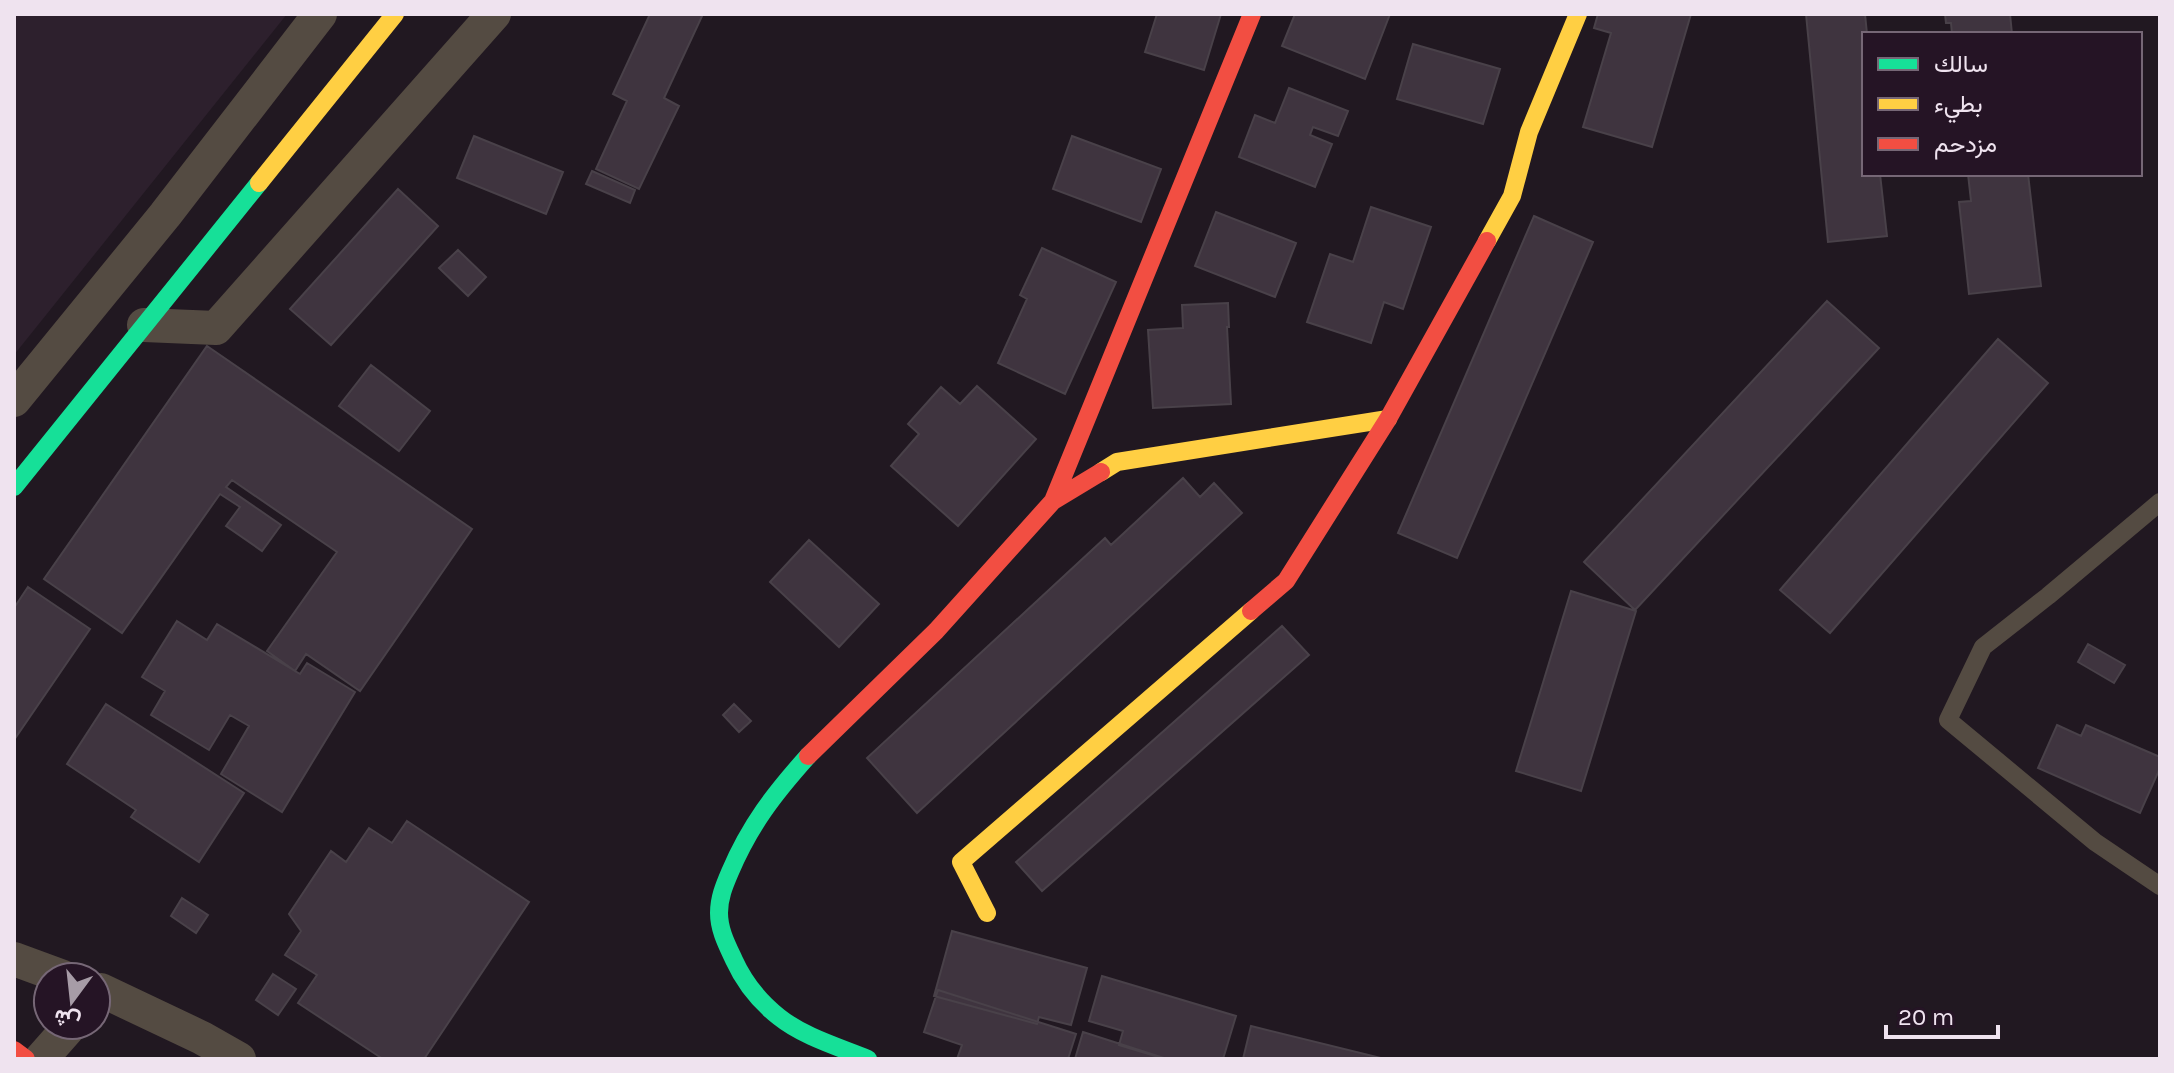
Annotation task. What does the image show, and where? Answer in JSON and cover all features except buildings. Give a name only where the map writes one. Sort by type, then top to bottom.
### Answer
[{"type":"main road","points":[[14,487],[395,14]]},
{"type":"main road","points":[[1053,501],[1252,14]]},
{"type":"main road","points":[[987,913],[961,862],[1286,581],[1388,419],[1512,196],[1529,132],[1578,14]]},
{"type":"main road","points":[[868,1059],[805,1033],[780,1018],[764,1004],[739,971],[726,943],[719,914],[721,894],[745,837],[778,790],[811,753],[936,631],[1053,501],[1117,462],[1388,419]]},
{"type":"main road","points":[[14,1050],[26,1059]]},
{"type":"street","points":[[14,400],[165,215],[320,14]]},
{"type":"street","points":[[144,325],[216,328],[494,14]]},
{"type":"street","points":[[112,998],[202,1038],[239,1059]]},
{"type":"street","points":[[41,1059],[57,1041]]},
{"type":"lane","points":[[2160,502],[1983,647],[1948,720],[2095,842],[2160,886]]},
{"type":"shaded area","points":[[14,14],[287,14],[14,355]]},
{"type":"traffic: fast","points":[[14,487],[259,183]]},
{"type":"traffic: fast","points":[[808,756],[784,784],[746,839],[721,897],[720,925],[743,976],[772,1011],[810,1036],[868,1059]]},
{"type":"traffic: slow","points":[[259,183],[395,14]]},
{"type":"traffic: slow","points":[[1487,241],[1512,196],[1529,132],[1578,14]]},
{"type":"traffic: slow","points":[[1101,472],[1117,462],[1388,419]]},
{"type":"traffic: slow","points":[[987,913],[961,862],[1251,611]]},
{"type":"traffic: jam","points":[[1053,501],[1252,14]]},
{"type":"traffic: jam","points":[[1251,611],[1286,581],[1388,419],[1487,241]]},
{"type":"traffic: jam","points":[[808,756],[936,631],[1053,501],[1101,472]]},
{"type":"traffic: jam","points":[[14,1050],[26,1059]]}]
